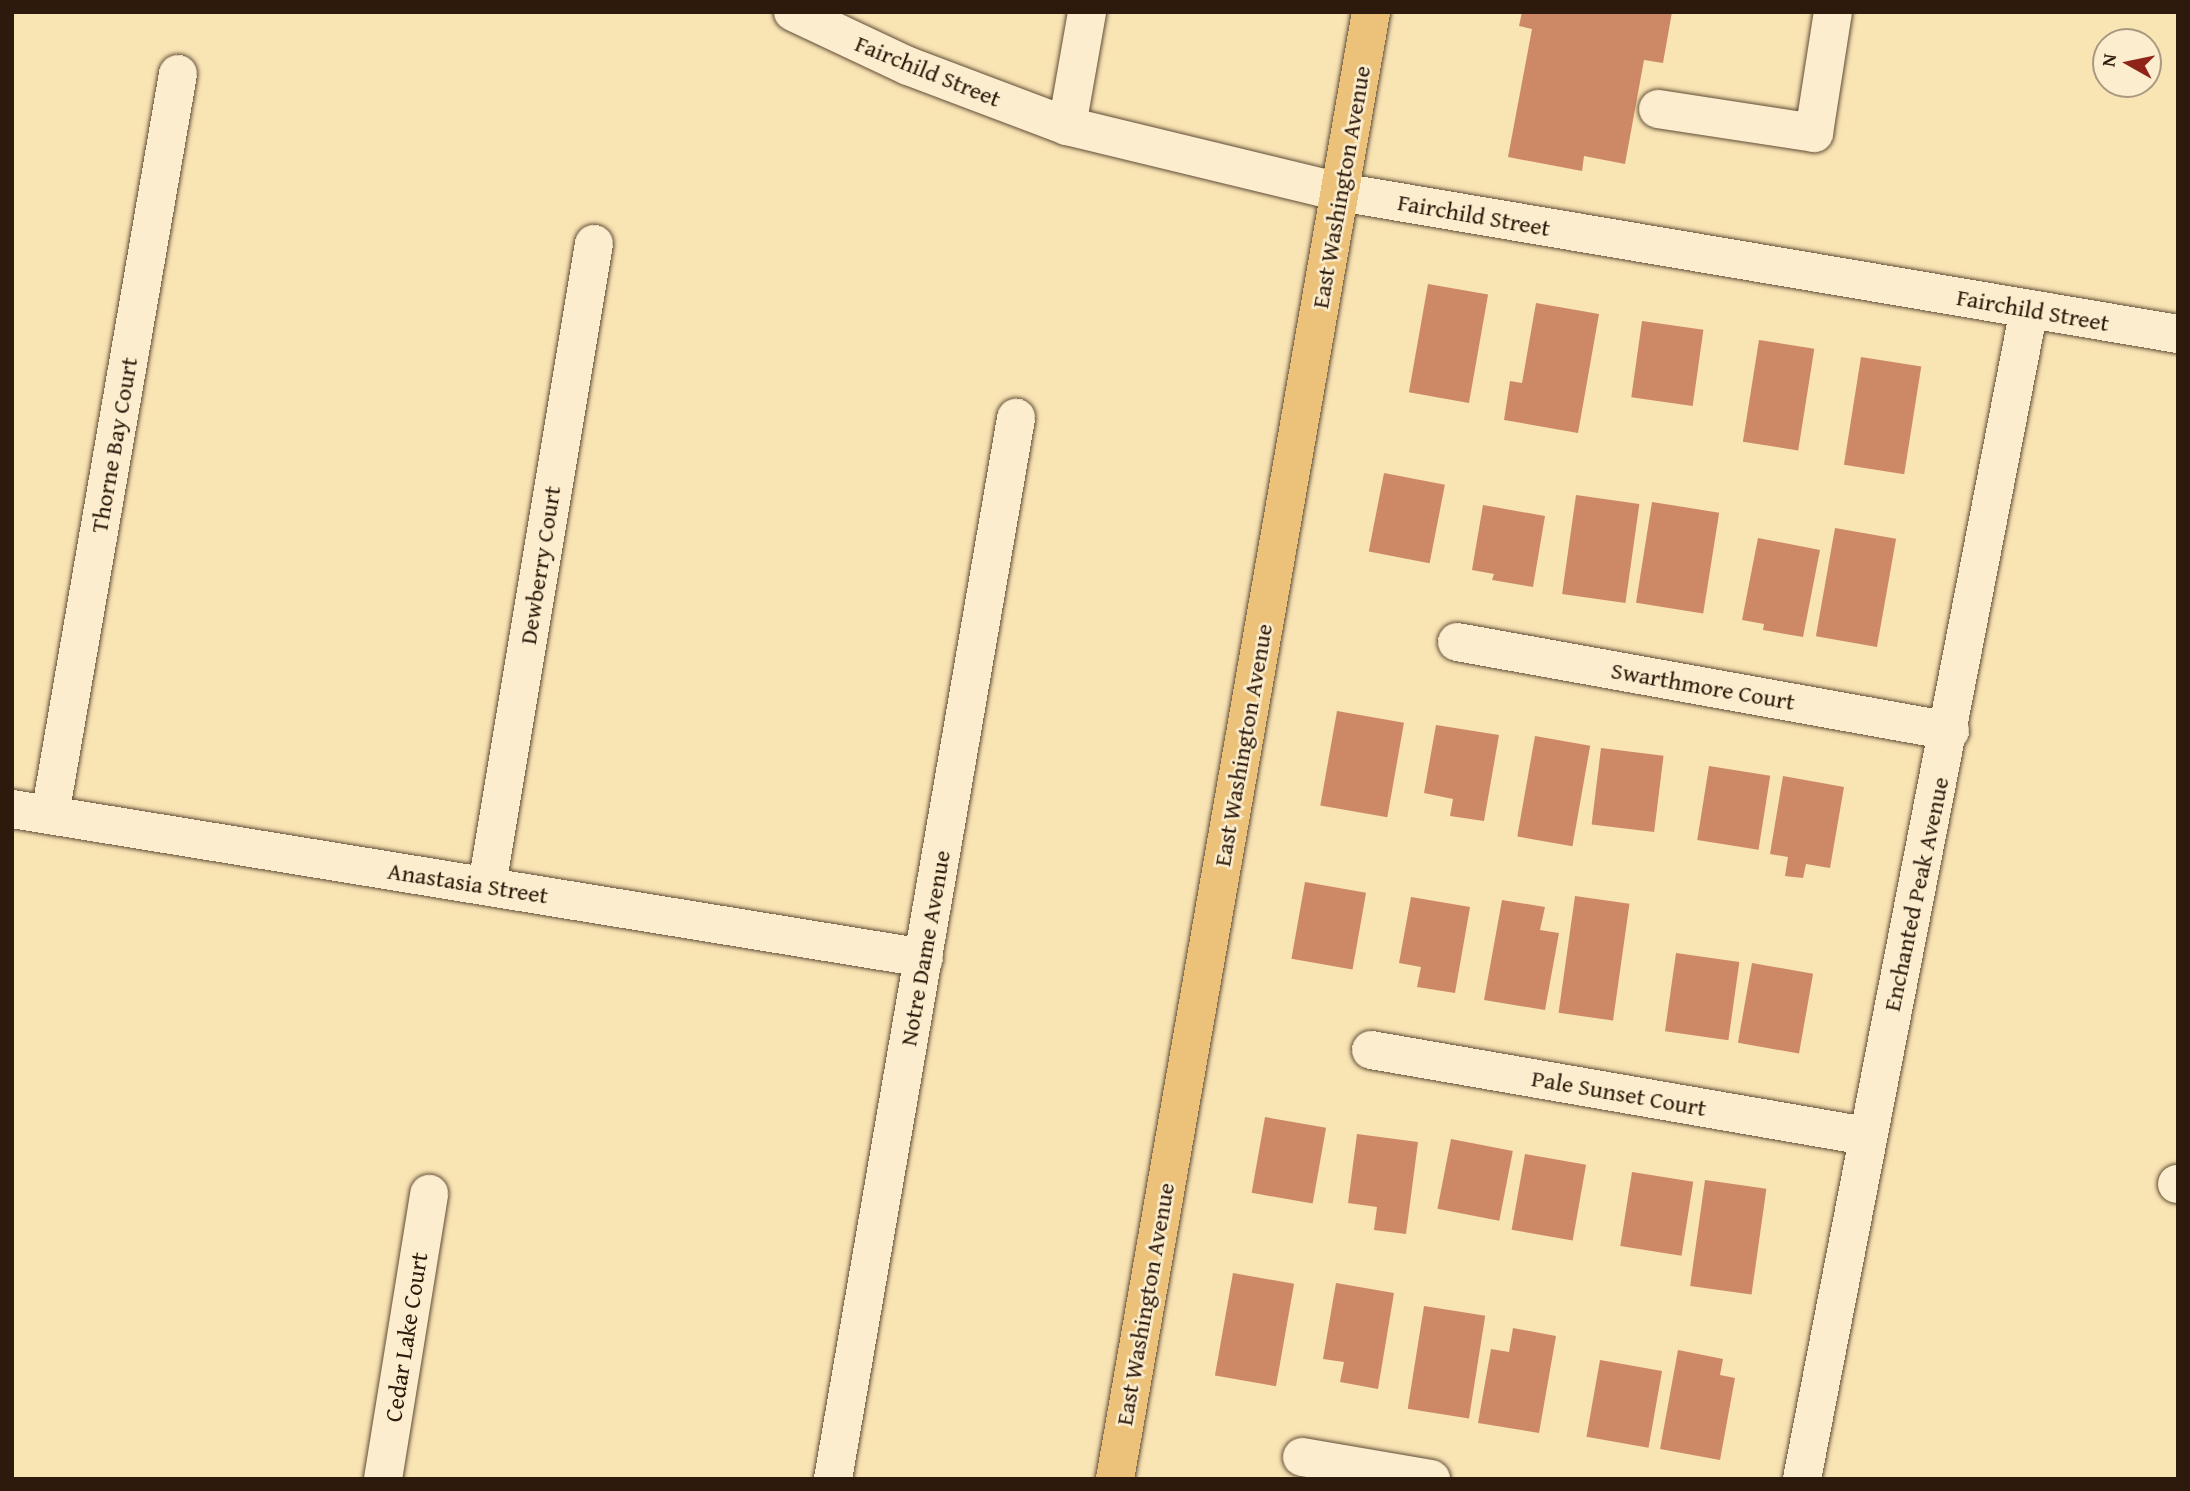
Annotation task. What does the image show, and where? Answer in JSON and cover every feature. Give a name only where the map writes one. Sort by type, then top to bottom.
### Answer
[{"type":"main road","name":"East Washington Avenue","points":[[1115,1479],[1371,12]]},
{"type":"street","name":"Fairchild Street","points":[[793,12],[908,66],[1067,126],[1340,192],[2178,334]]},
{"type":"street","points":[[1067,126],[1087,12]]},
{"type":"street","points":[[1658,109],[1814,133],[1833,12]]},
{"type":"street","name":"Thorne Bay Court","points":[[50,815],[178,74]]},
{"type":"street","name":"Dewberry Court","points":[[487,886],[594,244]]},
{"type":"street","name":"Enchanted Peak Avenue","points":[[1802,1479],[1866,1136],[1950,730],[2029,309]]},
{"type":"street","name":"Notre Dame Avenue","points":[[833,1479],[1016,418]]},
{"type":"street","name":"Swarthmore Court","points":[[1457,642],[1950,730]]},
{"type":"street","name":"Anastasia Street","points":[[12,808],[924,958]]},
{"type":"street","name":"Pale Sunset Court","points":[[1371,1050],[1866,1136]]},
{"type":"street","name":"Cedar Lake Court","points":[[383,1479],[429,1195]]},
{"type":"street","points":[[1302,1457],[1431,1479]]},
{"type":"building","points":[[1522,12],[1672,12],[1663,63],[1644,60],[1625,164],[1584,156],[1582,171],[1508,157],[1532,29],[1519,26]]},
{"type":"building","points":[[1428,284],[1488,295],[1469,403],[1409,392]]},
{"type":"building","points":[[1536,303],[1599,314],[1578,433],[1504,420],[1510,381],[1522,383]]},
{"type":"building","points":[[1642,321],[1703,330],[1693,406],[1631,397]]},
{"type":"building","points":[[1759,340],[1814,349],[1798,450],[1743,442]]},
{"type":"building","points":[[1861,357],[1921,367],[1904,474],[1844,465]]},
{"type":"building","points":[[1384,473],[1445,485],[1430,563],[1369,552]]},
{"type":"building","points":[[1576,495],[1639,504],[1625,603],[1562,594]]},
{"type":"building","points":[[1652,502],[1719,513],[1703,613],[1636,603]]},
{"type":"building","points":[[1483,505],[1545,516],[1533,587],[1492,580],[1494,574],[1472,570]]},
{"type":"building","points":[[1835,528],[1896,539],[1877,647],[1816,636]]},
{"type":"building","points":[[1758,538],[1820,550],[1803,637],[1763,630],[1764,624],[1742,620]]},
{"type":"building","points":[[1337,711],[1404,723],[1387,817],[1320,806]]},
{"type":"building","points":[[1436,725],[1499,735],[1484,821],[1450,816],[1453,799],[1424,793]]},
{"type":"building","points":[[1535,736],[1590,746],[1572,846],[1517,836]]},
{"type":"building","points":[[1601,748],[1664,756],[1654,832],[1592,824]]},
{"type":"building","points":[[1709,766],[1770,776],[1759,850],[1697,840]]},
{"type":"building","points":[[1783,776],[1844,787],[1830,868],[1806,864],[1803,878],[1785,876],[1788,857],[1770,854]]},
{"type":"building","points":[[1305,882],[1366,893],[1353,970],[1291,959]]},
{"type":"building","points":[[1575,896],[1629,904],[1613,1021],[1559,1013]]},
{"type":"building","points":[[1411,897],[1470,907],[1455,993],[1417,987],[1421,967],[1399,963]]},
{"type":"building","points":[[1502,900],[1545,907],[1540,930],[1559,933],[1545,1010],[1484,1000]]},
{"type":"building","points":[[1676,953],[1739,962],[1728,1040],[1665,1031]]},
{"type":"building","points":[[1752,963],[1813,974],[1799,1054],[1738,1043]]},
{"type":"building","points":[[1265,1117],[1326,1128],[1313,1204],[1252,1193]]},
{"type":"building","points":[[1357,1134],[1418,1142],[1406,1234],[1374,1230],[1377,1207],[1348,1203]]},
{"type":"building","points":[[1451,1139],[1513,1151],[1499,1221],[1437,1209]]},
{"type":"building","points":[[1525,1154],[1586,1165],[1573,1241],[1512,1230]]},
{"type":"building","points":[[1632,1172],[1693,1182],[1682,1256],[1620,1246]]},
{"type":"building","points":[[1705,1180],[1766,1189],[1752,1295],[1690,1286]]},
{"type":"building","points":[[1233,1273],[1294,1284],[1276,1386],[1215,1375]]},
{"type":"building","points":[[1336,1283],[1394,1293],[1378,1389],[1340,1382],[1344,1362],[1323,1359]]},
{"type":"building","points":[[1424,1306],[1485,1316],[1469,1418],[1408,1409]]},
{"type":"building","points":[[1513,1328],[1556,1336],[1539,1433],[1478,1423],[1491,1349],[1509,1352]]},
{"type":"building","points":[[1678,1350],[1723,1359],[1720,1375],[1735,1378],[1720,1460],[1660,1449]]},
{"type":"building","points":[[1600,1360],[1662,1371],[1648,1448],[1586,1437]]}]
